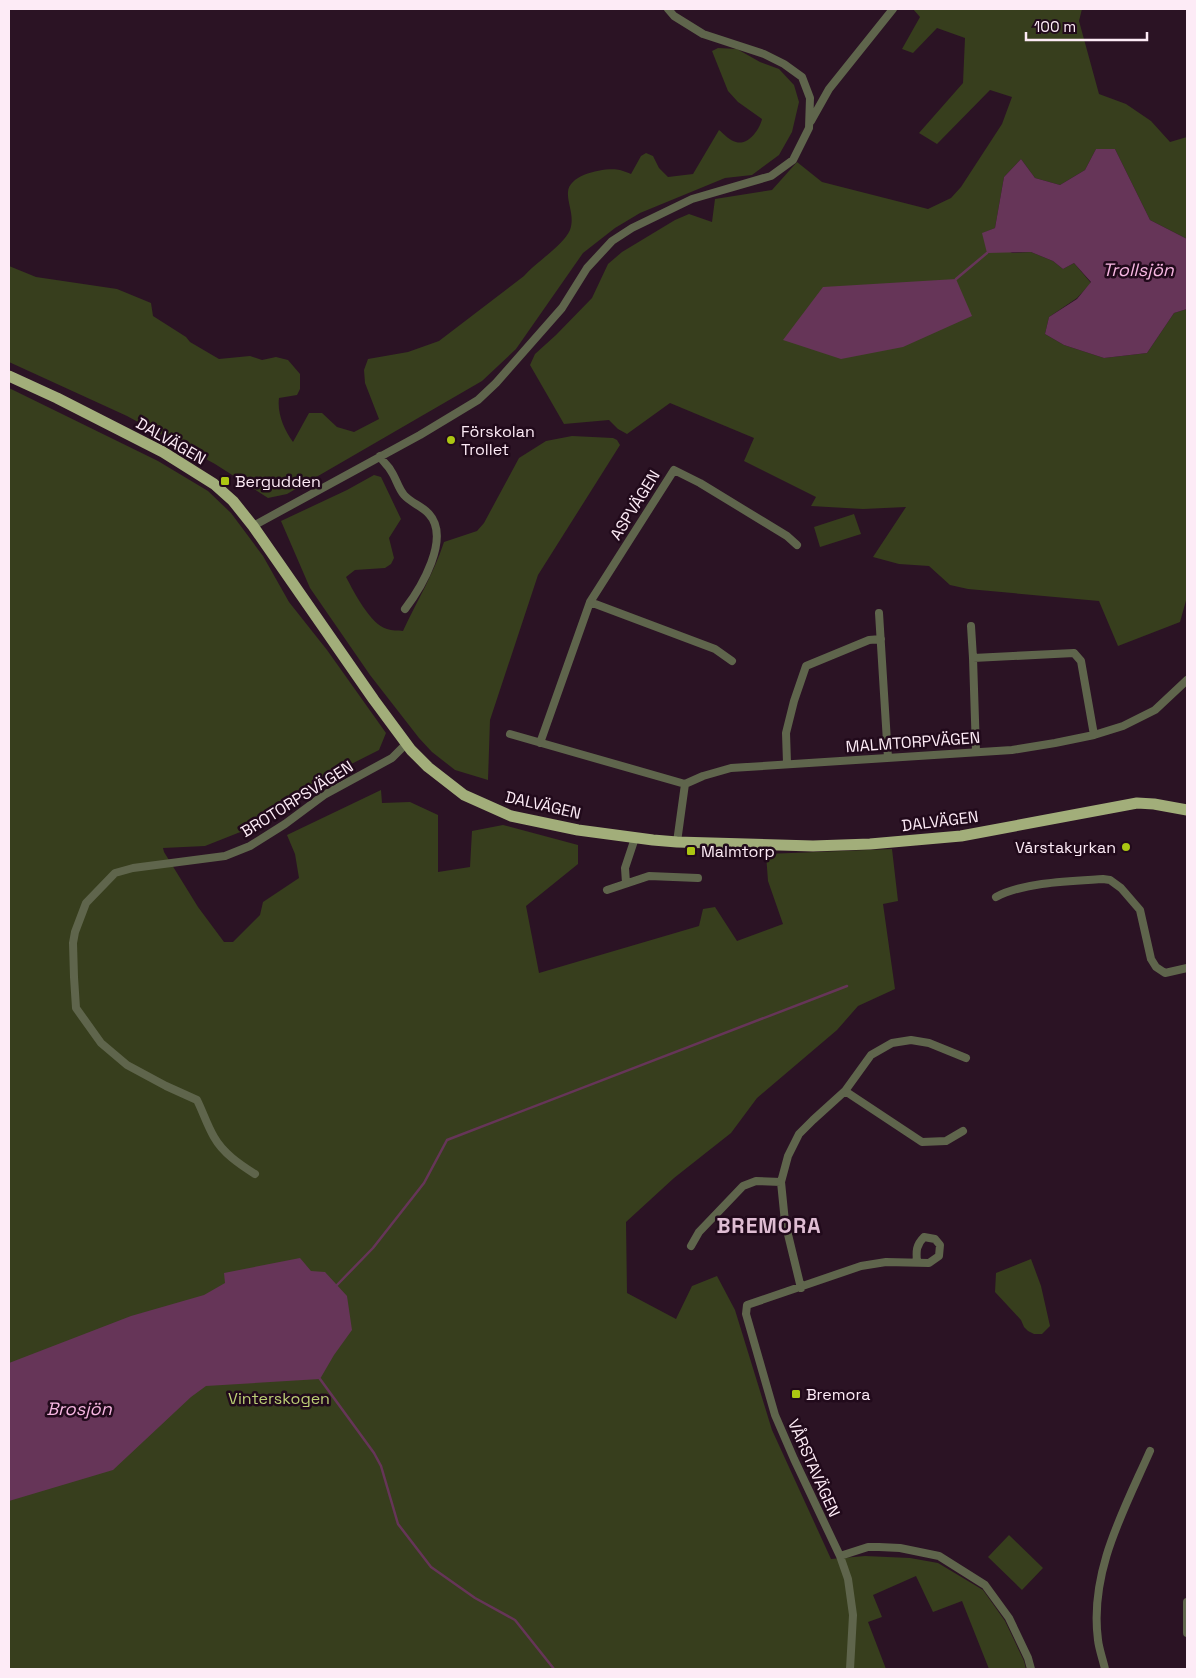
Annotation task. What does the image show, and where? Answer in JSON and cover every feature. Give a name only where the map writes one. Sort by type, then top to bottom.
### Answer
[{"type":"main road","name":"DALVÄGEN","points":[[9,376],[57,398],[163,452],[214,484],[233,501],[253,526],[374,700],[420,759],[464,795],[494,810],[530,821],[635,838],[677,842],[813,846],[870,844],[961,836],[1137,803],[1187,810]]},
{"type":"street","points":[[668,9],[674,16],[703,34],[764,54],[784,64],[802,77],[810,98],[809,128]]},
{"type":"street","points":[[253,526],[420,435],[478,400],[496,383],[562,308],[587,268],[612,241],[632,228],[692,199],[771,176],[794,160],[813,115],[828,89],[892,9]]},
{"type":"street","points":[[380,456],[383,464],[392,471],[405,496],[428,512],[437,528],[438,540],[433,556],[417,590],[405,609]]},
{"type":"street","name":"ASPVÄGEN","points":[[540,743],[590,602],[674,470],[708,487],[787,536],[798,545]]},
{"type":"street","points":[[590,602],[714,649],[732,661]]},
{"type":"street","points":[[879,613],[888,758]]},
{"type":"street","points":[[971,626],[976,751]]},
{"type":"street","points":[[787,763],[786,733],[806,666],[869,640],[881,639]]},
{"type":"street","points":[[973,658],[1074,653],[1081,661],[1094,735]]},
{"type":"street","name":"MALMTORPVÄGEN","points":[[685,784],[703,776],[731,768],[1012,750],[1055,744],[1123,726],[1154,710],[1187,680]]},
{"type":"street","points":[[510,734],[685,784],[677,842]]},
{"type":"street","name":"BROTORPSVÄGEN","points":[[255,1174],[222,1148],[214,1136],[197,1100],[166,1086],[127,1064],[101,1043],[76,1008],[73,943],[86,903],[115,873],[133,868],[225,856],[250,846],[285,824],[324,795],[392,758],[407,743]]},
{"type":"street","points":[[626,883],[625,868],[635,838]]},
{"type":"street","points":[[607,890],[649,876],[698,878]]},
{"type":"street","points":[[996,897],[1007,891],[1024,887],[1103,879],[1110,880],[1122,888],[1140,910],[1151,959],[1156,967],[1165,973],[1187,968]]},
{"type":"street","points":[[801,1288],[785,1222],[781,1182],[788,1156],[799,1134],[845,1091],[871,1055],[892,1043],[911,1040],[929,1043],[966,1058]]},
{"type":"street","points":[[845,1091],[922,1142],[946,1141],[963,1131]]},
{"type":"street","points":[[690,1246],[699,1232],[743,1186],[756,1181],[781,1182]]},
{"type":"street","name":"VÅRSTAVÄGEN","points":[[850,1669],[854,1614],[848,1579],[840,1556],[794,1460],[775,1415],[746,1314],[747,1306],[861,1266],[886,1262],[917,1262]]},
{"type":"street","points":[[1105,1669],[1098,1639],[1098,1606],[1102,1566],[1119,1521],[1150,1451]]},
{"type":"street","points":[[840,1556],[868,1547],[878,1547],[900,1548],[939,1556],[985,1586],[1009,1618],[1028,1658],[1031,1669]]},
{"type":"street","points":[[1187,1602],[1187,1633]]},
{"type":"green space","points":[[913,9],[1082,9],[1079,21],[1099,94],[1126,104],[1151,121],[1170,142],[1187,137],[1187,239],[1150,220],[1115,149],[1096,149],[1085,170],[1060,185],[1035,178],[1021,159],[1004,177],[995,228],[983,233],[1012,253],[1031,252],[1053,261],[1063,269],[1074,263],[1091,283],[1077,298],[1049,317],[1045,334],[1064,345],[1104,358],[1147,353],[1174,313],[1187,309],[1187,597],[1180,622],[1118,646],[1099,601],[968,589],[950,585],[929,566],[899,564],[873,557],[906,507],[863,509],[811,506],[816,497],[744,461],[754,438],[670,403],[627,434],[618,429],[609,420],[564,424],[530,365],[535,354],[592,298],[608,264],[622,252],[675,220],[689,214],[712,222],[715,199],[772,190],[797,162],[822,182],[928,209],[951,198],[961,187],[1002,124],[1012,97],[990,90],[937,144],[919,133],[963,83],[965,38],[937,28],[913,53],[902,49],[920,17]]},
{"type":"green space","points":[[718,48],[737,49],[760,62],[779,69],[794,85],[799,102],[792,132],[779,155],[752,175],[725,178],[640,213],[615,228],[583,253],[516,349],[482,381],[287,494],[268,498],[215,464],[127,416],[9,362],[9,266],[36,277],[117,289],[151,303],[153,316],[186,337],[190,342],[219,359],[250,356],[262,360],[276,357],[288,360],[300,374],[300,389],[297,395],[279,398],[279,410],[282,421],[293,442],[309,413],[322,413],[337,427],[354,432],[379,419],[365,383],[364,370],[368,359],[408,352],[439,341],[524,276],[567,236],[572,220],[568,192],[570,186],[581,176],[614,169],[631,174],[641,156],[646,153],[653,156],[659,168],[668,177],[693,174],[719,130],[729,139],[740,143],[753,136],[762,119],[738,102],[728,91],[712,51]]},
{"type":"green space","name":"Vinterskogen","points":[[9,388],[158,461],[208,491],[231,513],[263,556],[289,602],[327,650],[386,733],[379,750],[292,794],[253,827],[205,846],[163,848],[198,907],[224,942],[233,942],[260,915],[263,902],[299,878],[295,854],[287,835],[381,790],[382,803],[410,802],[438,815],[438,872],[470,867],[472,831],[503,825],[578,845],[578,864],[526,906],[539,973],[699,926],[703,909],[715,907],[737,941],[783,924],[768,881],[766,854],[892,849],[898,901],[883,904],[895,989],[858,1006],[837,1030],[757,1098],[731,1133],[674,1178],[626,1222],[627,1293],[676,1319],[692,1286],[717,1276],[735,1310],[772,1430],[831,1559],[865,1556],[910,1558],[938,1563],[983,1590],[1005,1621],[1026,1669],[989,1669],[962,1601],[933,1612],[916,1576],[873,1595],[882,1617],[868,1622],[886,1669],[9,1669]]},
{"type":"green space","points":[[572,436],[613,438],[620,445],[538,575],[490,720],[488,780],[455,770],[432,752],[419,738],[370,675],[310,588],[281,521],[374,475],[381,477],[401,519],[389,538],[394,558],[391,564],[385,568],[355,570],[346,577],[363,607],[375,621],[387,629],[403,631],[430,576],[444,542],[477,531],[484,523],[519,458],[546,441]]},
{"type":"green space","points":[[854,514],[861,534],[820,547],[814,527]]},
{"type":"green space","points":[[1031,1259],[1041,1286],[1050,1326],[1042,1334],[1034,1334],[1028,1331],[1021,1320],[995,1292],[996,1273]]},
{"type":"green space","points":[[1009,1535],[1043,1568],[1022,1590],[988,1557]]},
{"type":"water","name":"Trollsjön","points":[[1096,149],[1115,149],[1150,220],[1187,239],[1187,309],[1174,313],[1147,353],[1104,358],[1064,345],[1045,334],[1049,317],[1077,299],[1091,282],[1074,263],[1063,269],[1053,261],[1031,252],[987,253],[982,233],[995,228],[1004,177],[1021,159],[1035,178],[1060,185],[1085,170]]},
{"type":"water","points":[[956,279],[972,316],[903,347],[841,359],[783,340],[823,287]]},
{"type":"water","name":"Brosjön","points":[[300,1258],[311,1271],[325,1272],[347,1296],[352,1330],[320,1379],[206,1386],[191,1397],[113,1470],[9,1501],[9,1363],[131,1316],[204,1295],[225,1283],[224,1273]]},
{"type":"waterway","points":[[956,279],[987,253]]},
{"type":"waterway","points":[[337,1285],[373,1248],[424,1183],[447,1140],[847,986]]},
{"type":"waterway","points":[[320,1379],[374,1453],[381,1466],[398,1524],[431,1567],[475,1598],[515,1620],[554,1669]]},
{"type":"place","name":"Förskolan Trollet","points":[[451,440]]},
{"type":"place","name":"Bergudden","points":[[225,481]]},
{"type":"place","name":"Vårstakyrkan","points":[[1126,847]]},
{"type":"place","name":"Malmtorp","points":[[691,851]]},
{"type":"place","name":"Bremora","points":[[796,1394]]},
{"type":"district","name":"BREMORA","points":[[769,1225]]}]
